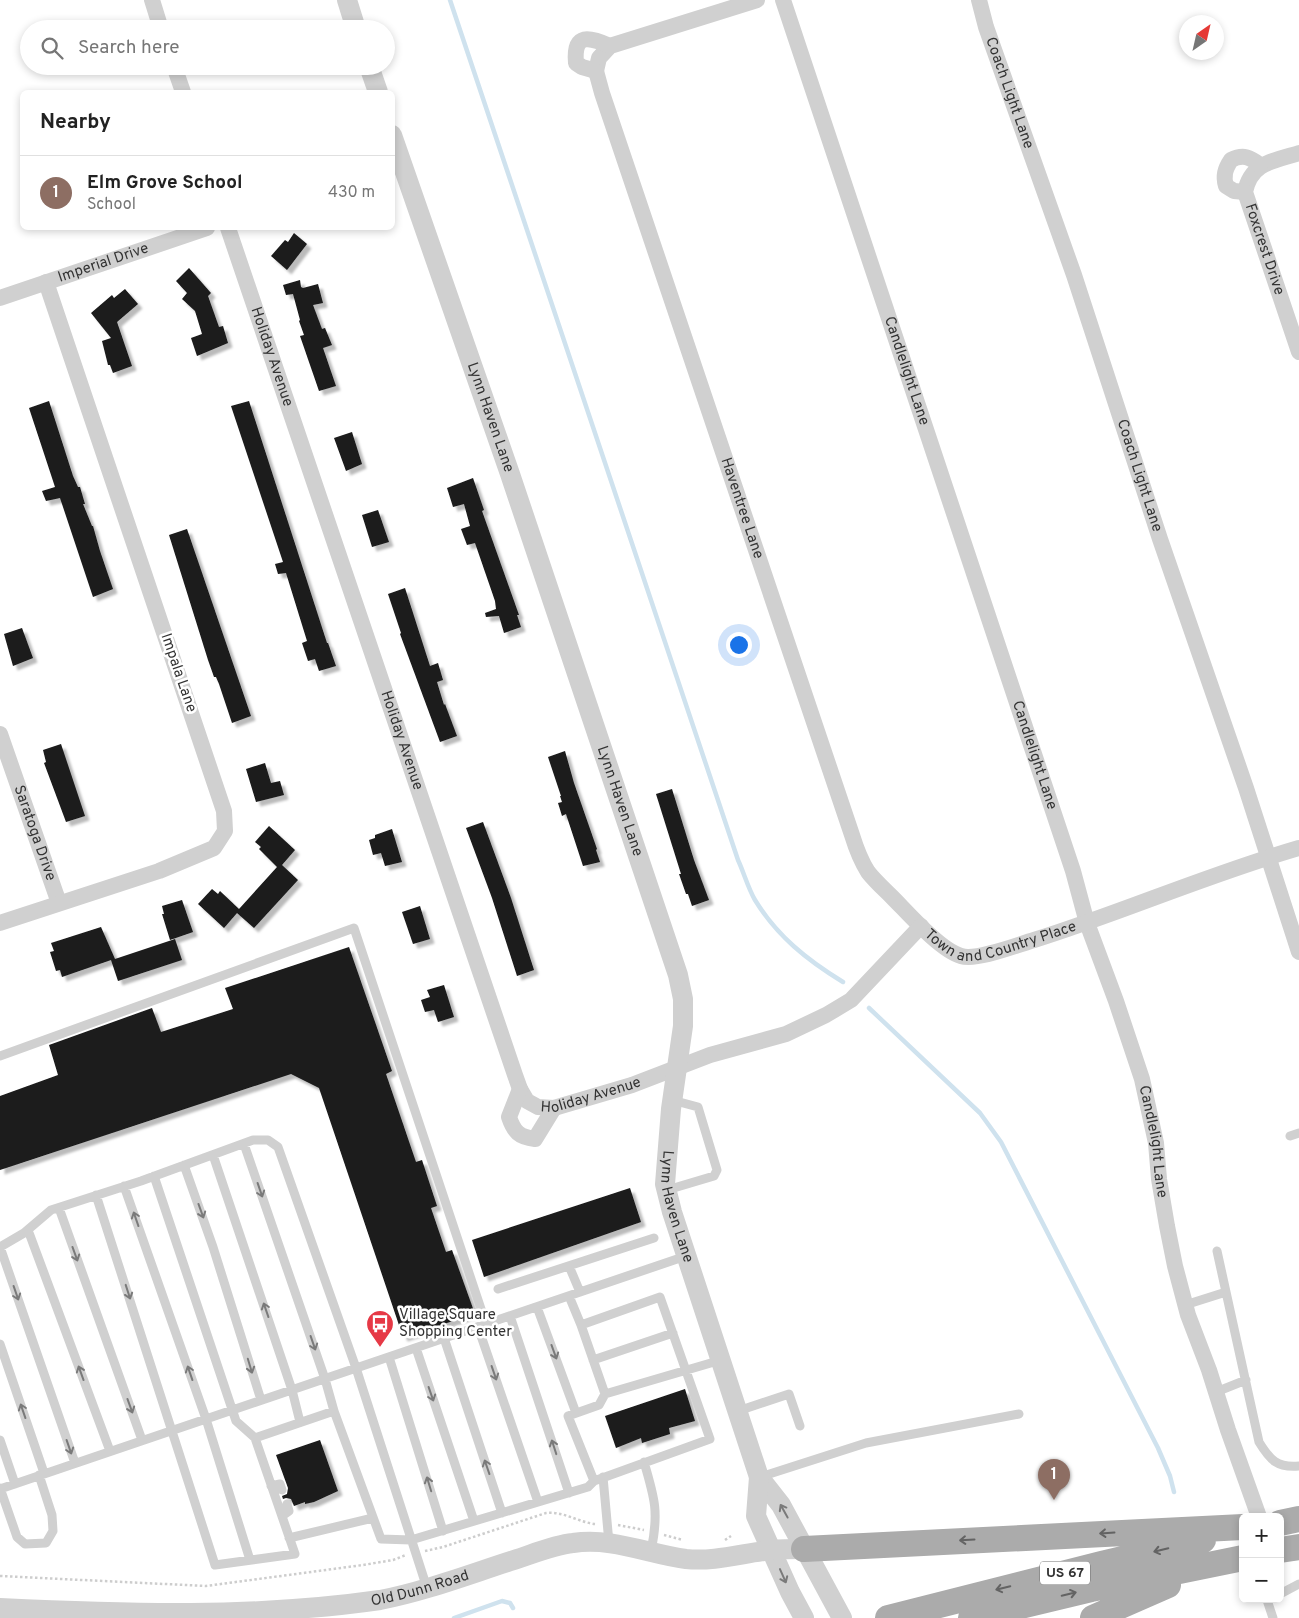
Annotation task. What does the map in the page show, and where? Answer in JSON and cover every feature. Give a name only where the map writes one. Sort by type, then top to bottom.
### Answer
[{"type":"main road","points":[[1284,1522],[1299,1520]]},
{"type":"main road","points":[[804,1548],[1239,1527]]},
{"type":"main road","name":"US 67","points":[[888,1618],[1093,1566],[1239,1532]]},
{"type":"main road","points":[[1284,1549],[1299,1547]]},
{"type":"main road","points":[[1093,1618],[1231,1560]]},
{"type":"main road","name":"US 67","points":[[971,1618],[1091,1589],[1231,1560]]},
{"type":"street","points":[[152,0],[158,20]]},
{"type":"street","points":[[346,0],[353,20]]},
{"type":"street","points":[[610,46],[591,38],[585,39],[579,43],[575,53],[576,63],[582,68],[596,71],[599,58],[610,46],[757,0]]},
{"type":"street","name":"Candlelight Lane","points":[[783,0],[1070,862],[1087,923],[1142,1079],[1156,1143],[1159,1179],[1167,1226],[1185,1305],[1258,1513]]},
{"type":"street","name":"Coach Light Lane","points":[[979,0],[986,27],[1074,275],[1160,539],[1246,788],[1299,952]]},
{"type":"street","name":"Haventree Lane","points":[[596,71],[608,112],[860,859],[870,874],[921,926]]},
{"type":"street","points":[[177,75],[182,90]]},
{"type":"street","points":[[372,75],[377,90]]},
{"type":"street","points":[[1245,192],[1234,191],[1226,186],[1225,172],[1231,160],[1244,156],[1252,159],[1255,171],[1299,153]]},
{"type":"street","name":"Lynn Haven Lane","points":[[397,161],[510,474],[678,974],[683,999],[683,1026],[672,1100],[665,1184],[672,1212],[759,1477],[781,1505],[842,1618]]},
{"type":"street","name":"Foxcrest Drive","points":[[1255,171],[1245,192],[1299,352]]},
{"type":"street","name":"Imperial Drive","points":[[0,298],[201,230]]},
{"type":"street","name":"Holiday Avenue","points":[[229,230],[520,1089],[527,1101],[532,1104],[538,1107],[554,1108],[632,1085],[677,1067]]},
{"type":"street","name":"Impala Lane","points":[[0,923],[159,871],[189,859],[214,848],[225,831],[224,811],[46,282]]},
{"type":"street","name":"Saratoga Drive","points":[[0,734],[59,903]]},
{"type":"street","name":"Town and Country Place","points":[[677,1067],[710,1055],[786,1034],[852,1000],[921,926],[947,949],[962,956],[977,956],[1087,923],[1268,857],[1299,848]]},
{"type":"street","points":[[520,1089],[509,1117],[513,1129],[525,1138],[535,1138],[554,1108]]},
{"type":"street","name":"Lynn Haven Lane","points":[[759,1477],[756,1516],[804,1618]]},
{"type":"street","name":"Old Dunn Road","points":[[0,1608],[150,1615],[265,1616],[345,1607],[383,1600],[573,1542],[609,1543],[685,1558],[714,1560],[772,1550],[804,1548]]},
{"type":"lane","points":[[0,1056],[354,928],[538,1502]]},
{"type":"lane","points":[[666,1190],[714,1176],[717,1170],[698,1107],[672,1100]]},
{"type":"lane","points":[[75,1463],[0,1247],[28,1230],[47,1213],[59,1208],[253,1140],[264,1139],[278,1147],[356,1368],[427,1588]]},
{"type":"lane","points":[[244,1144],[325,1379],[334,1411],[381,1539],[412,1540],[569,1493],[588,1487],[594,1480],[710,1439],[660,1297],[581,1325]]},
{"type":"lane","points":[[213,1155],[292,1390],[300,1422]]},
{"type":"lane","points":[[184,1165],[213,1247],[261,1400]]},
{"type":"lane","points":[[96,1195],[215,1565],[295,1554],[256,1438],[236,1421],[154,1176]]},
{"type":"lane","points":[[124,1186],[206,1419],[250,1560]]},
{"type":"lane","points":[[59,1208],[142,1440]]},
{"type":"lane","points":[[28,1230],[110,1451]]},
{"type":"lane","points":[[498,1289],[654,1238]]},
{"type":"lane","points":[[1218,1251],[1260,1442],[1268,1457],[1282,1466],[1299,1466]]},
{"type":"lane","points":[[0,1344],[42,1474],[52,1514],[53,1531],[46,1543],[25,1544],[17,1537],[0,1489],[42,1474],[142,1440],[686,1256]]},
{"type":"lane","points":[[569,1266],[580,1292]]},
{"type":"lane","points":[[1185,1305],[1226,1292]]},
{"type":"lane","points":[[568,1296],[581,1325],[605,1394]]},
{"type":"lane","points":[[538,1307],[576,1413]]},
{"type":"lane","points":[[510,1316],[569,1493]]},
{"type":"lane","points":[[593,1360],[673,1333]]},
{"type":"lane","points":[[444,1338],[502,1513]]},
{"type":"lane","points":[[416,1348],[474,1521]]},
{"type":"lane","points":[[389,1357],[443,1531]]},
{"type":"lane","points":[[594,1480],[568,1416],[599,1405],[605,1394],[721,1360]]},
{"type":"lane","points":[[1216,1392],[1246,1380]]},
{"type":"lane","points":[[738,1410],[789,1394],[800,1426]]},
{"type":"lane","points":[[256,1438],[334,1411]]},
{"type":"lane","points":[[759,1477],[866,1443],[1019,1414]]},
{"type":"lane","points":[[0,1440],[14,1484]]},
{"type":"lane","points":[[644,1462],[652,1489],[657,1518],[652,1551]]},
{"type":"lane","points":[[603,1477],[609,1543]]},
{"type":"lane","points":[[272,1486],[280,1484],[282,1490]]},
{"type":"lane","points":[[282,1516],[289,1510],[287,1504]]},
{"type":"lane","points":[[289,1538],[373,1518]]},
{"type":"lane","points":[[1284,1592],[1299,1584]]},
{"type":"lane","points":[[1268,1603],[1273,1618]]},
{"type":"path","points":[[432,1549],[546,1513],[561,1513],[593,1524]]},
{"type":"path","points":[[622,1526],[641,1529]]},
{"type":"path","points":[[668,1536],[688,1541]]},
{"type":"path","points":[[721,1542],[730,1536]]},
{"type":"path","points":[[0,1576],[206,1586],[363,1565],[401,1557]]},
{"type":"building","points":[[294,233],[307,244],[287,270],[271,256],[285,240],[288,242]]},
{"type":"building","points":[[189,268],[211,293],[208,296],[219,327],[223,326],[228,343],[197,356],[191,338],[202,334],[195,311],[182,299],[187,293],[176,281]]},
{"type":"building","points":[[300,280],[301,287],[303,288],[318,284],[323,303],[313,305],[322,329],[325,328],[332,345],[323,348],[336,386],[319,391],[300,336],[304,335],[293,294],[286,295],[283,285]]},
{"type":"building","points":[[125,289],[138,304],[117,322],[132,366],[113,373],[110,365],[108,365],[102,341],[111,338],[91,313],[112,295],[114,298]]},
{"type":"building","points":[[49,401],[73,476],[78,487],[80,487],[85,504],[83,504],[93,526],[113,589],[93,597],[60,498],[46,501],[42,491],[55,487],[29,408]]},
{"type":"building","points":[[249,401],[336,666],[319,671],[315,659],[308,661],[302,643],[307,641],[286,573],[278,574],[275,564],[283,562],[231,406]]},
{"type":"building","points":[[352,432],[362,464],[346,471],[334,438]]},
{"type":"building","points":[[473,478],[484,510],[482,511],[519,615],[517,615],[521,627],[504,633],[499,616],[486,617],[485,613],[496,609],[495,601],[475,543],[467,545],[461,529],[470,526],[464,504],[453,507],[447,488]]},
{"type":"building","points":[[378,510],[389,542],[372,547],[362,515]]},
{"type":"building","points":[[187,529],[251,716],[232,723],[219,684],[216,677],[214,677],[208,660],[169,535]]},
{"type":"building","points":[[405,588],[430,666],[438,663],[443,680],[437,682],[457,736],[440,742],[400,634],[388,594]]},
{"type":"building","points":[[22,628],[33,658],[13,666],[4,634]]},
{"type":"building","points":[[61,744],[85,816],[66,822],[44,763],[46,762],[43,750]]},
{"type":"building","points":[[565,751],[600,862],[583,866],[566,814],[562,816],[558,803],[562,802],[561,796],[548,757]]},
{"type":"building","points":[[265,763],[271,783],[280,781],[284,795],[256,802],[246,769]]},
{"type":"building","points":[[672,789],[694,860],[709,900],[692,906],[679,874],[681,874],[656,794]]},
{"type":"building","points":[[483,822],[511,898],[534,970],[517,976],[492,898],[466,828]]},
{"type":"building","points":[[269,826],[295,850],[282,865],[298,880],[254,928],[237,913],[224,928],[198,904],[212,889],[218,894],[220,891],[239,909],[277,867],[259,849],[261,847],[255,842]]},
{"type":"building","points":[[392,829],[402,862],[385,866],[381,853],[373,855],[369,840],[375,838],[375,835]]},
{"type":"building","points":[[182,900],[193,932],[170,940],[162,914],[164,914],[162,906]]},
{"type":"building","points":[[420,906],[430,939],[413,944],[402,912]]},
{"type":"building","points":[[101,927],[115,959],[175,939],[182,960],[118,981],[111,960],[62,977],[60,970],[56,971],[50,952],[54,951],[51,943]]},
{"type":"building","points":[[349,947],[392,1071],[386,1074],[416,1162],[422,1160],[437,1206],[431,1208],[446,1252],[452,1250],[475,1314],[403,1337],[319,1088],[291,1074],[0,1170],[0,1096],[58,1075],[49,1045],[152,1008],[161,1032],[233,1009],[225,988]]},
{"type":"building","points":[[444,985],[454,1017],[438,1022],[434,1010],[425,1012],[421,1000],[430,997],[427,990]]},
{"type":"building","points":[[630,1188],[641,1222],[484,1277],[472,1240]]},
{"type":"building","points":[[685,1389],[695,1421],[669,1428],[670,1434],[642,1443],[641,1438],[616,1448],[605,1416]]},
{"type":"building","points":[[320,1440],[338,1491],[314,1502],[305,1504],[305,1502],[294,1506],[291,1499],[283,1499],[282,1496],[287,1494],[288,1488],[276,1455]]},
{"type":"waterway","points":[[450,0],[748,885],[755,900],[783,936],[805,956],[843,982]]},
{"type":"waterway","points":[[869,1008],[980,1113],[1001,1142],[1158,1448],[1170,1476],[1174,1492]]},
{"type":"waterway","points":[[454,1618],[502,1601],[510,1603],[513,1608]]},
{"type":"place","name":"Village Square Shopping Center","points":[[380,1348]]},
{"type":"place","name":"Elm Grove School","points":[[1054,1500]]}]
